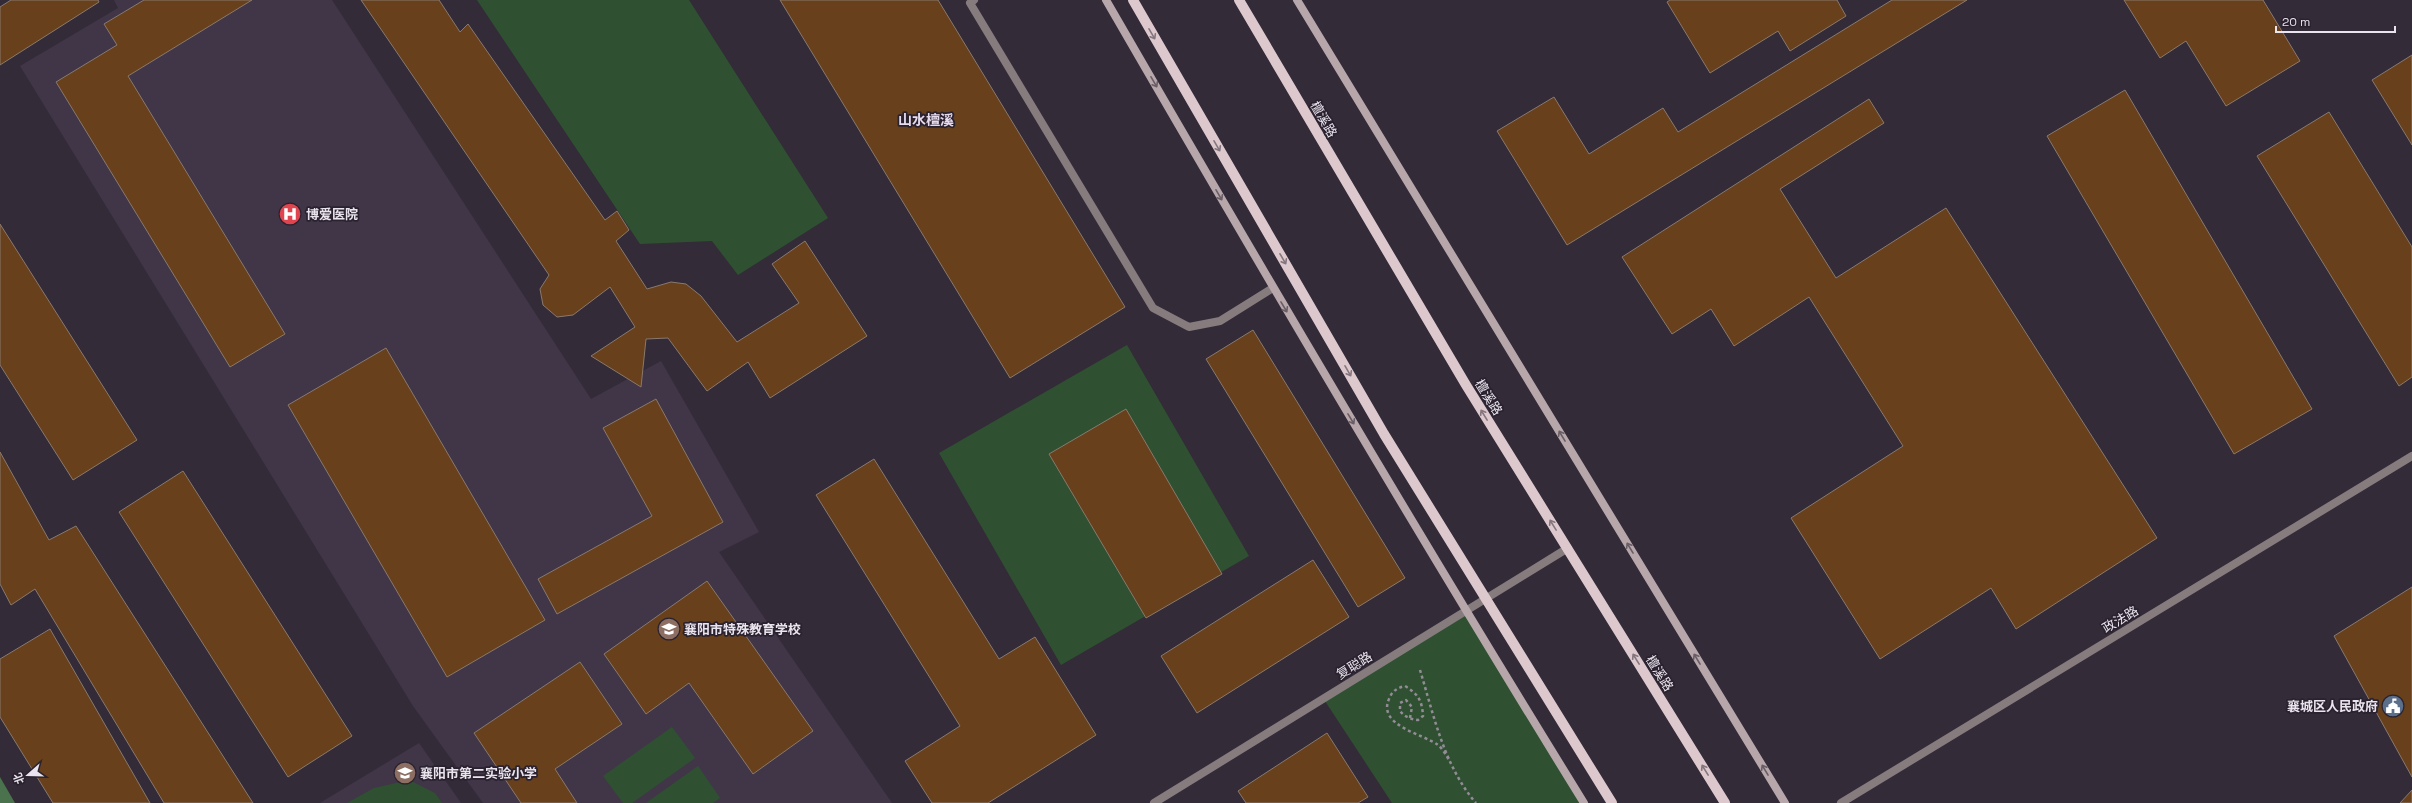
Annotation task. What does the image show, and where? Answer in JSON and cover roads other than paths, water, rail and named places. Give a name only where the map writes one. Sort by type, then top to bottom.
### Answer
[{"type":"main road","points":[[1133,0],[1384,434],[1612,803]]},
{"type":"main road","name":"檀溪路","points":[[1239,0],[1466,385],[1725,803]]},
{"type":"street","points":[[1106,0],[1273,288],[1464,611],[1584,803]]},
{"type":"street","points":[[1297,0],[1785,803]]},
{"type":"street","points":[[971,1],[1153,308],[1189,328],[1220,321],[1273,288]]},
{"type":"street","name":"政法路","points":[[1842,803],[2412,456]]},
{"type":"street","name":"复聪路","points":[[1154,803],[1411,643],[1568,548]]},
{"type":"place","name":"博爱医院","points":[[290,214]]},
{"type":"place","name":"襄阳市特殊教育学校","points":[[669,629]]},
{"type":"place","name":"襄城区人民政府","points":[[2393,706]]},
{"type":"place","name":"襄阳市第二实验小学","points":[[405,773]]},
{"type":"district","name":"山水檀溪","points":[[926,120]]}]
